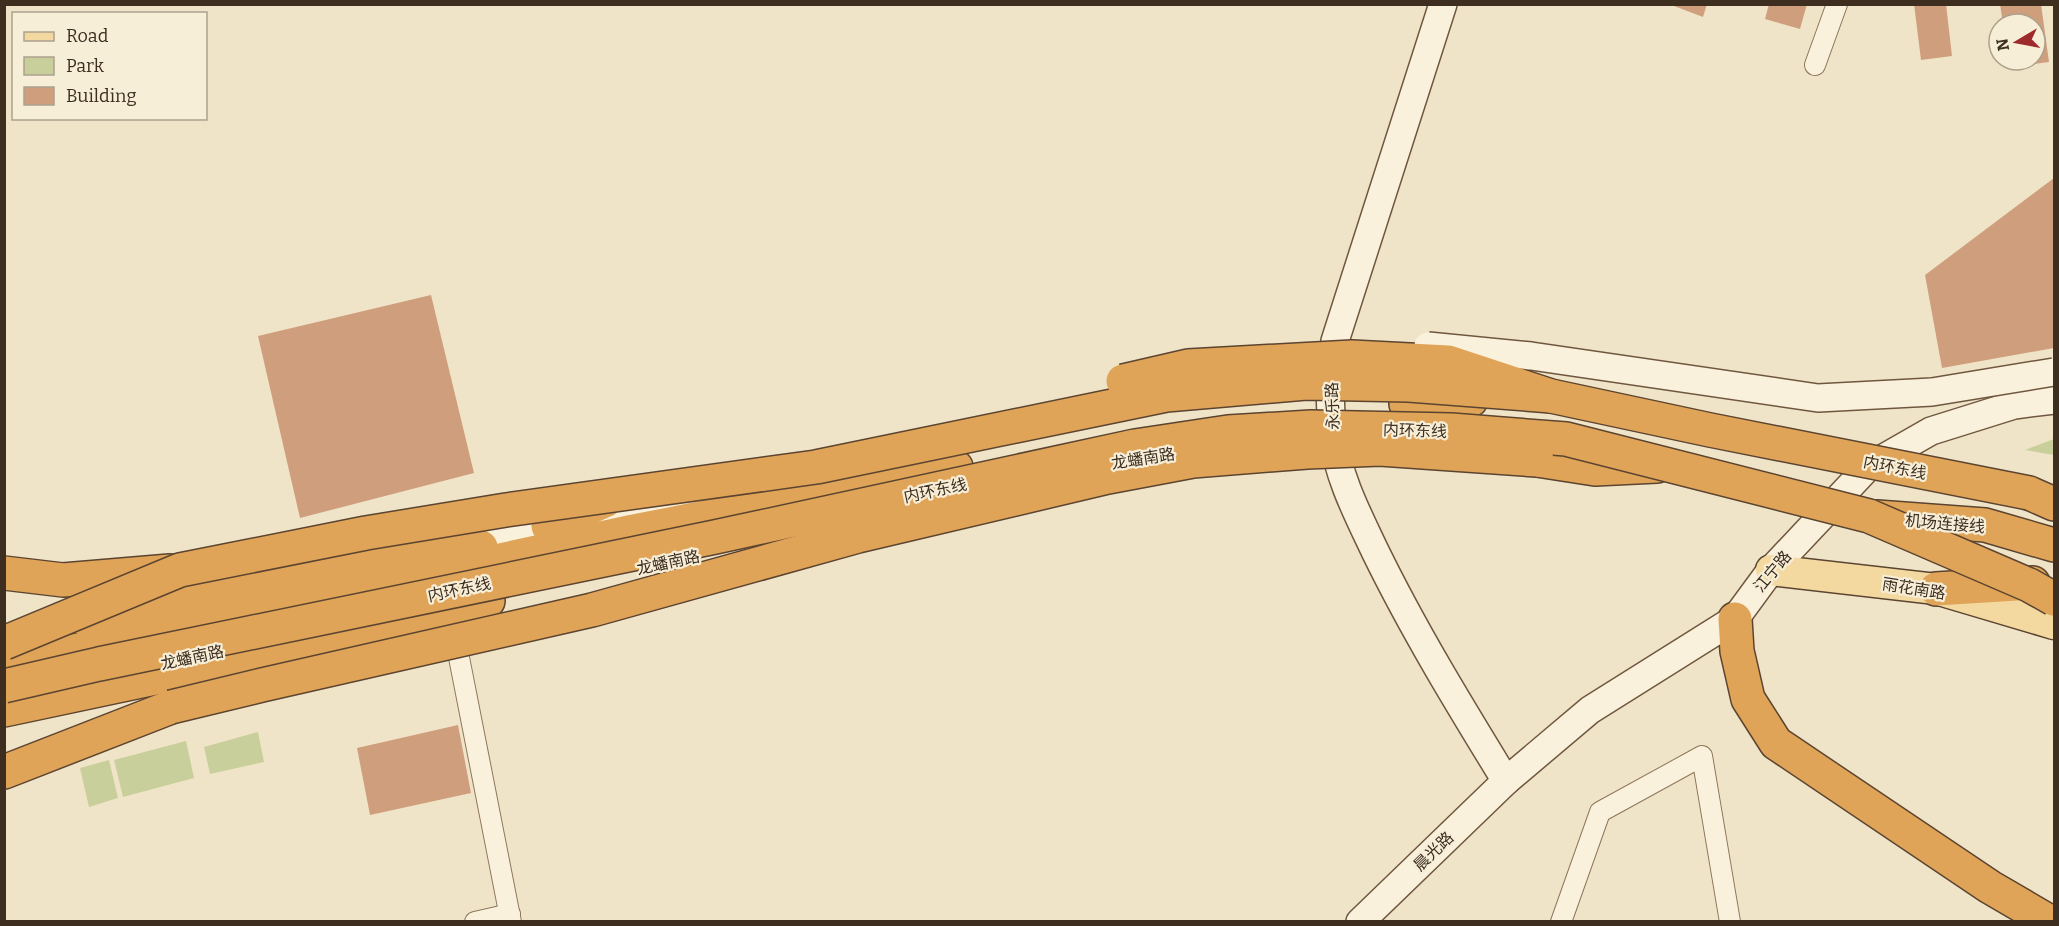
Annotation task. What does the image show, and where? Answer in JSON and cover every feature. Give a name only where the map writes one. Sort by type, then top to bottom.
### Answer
[{"type":"highway","points":[[548,526],[626,492],[1188,366],[1352,357],[1448,362],[1551,396]]},
{"type":"highway","points":[[4,573],[63,580],[180,570],[506,510],[816,467],[1166,395],[1306,383],[1409,385],[1551,396]]},
{"type":"highway","name":"内环东线","points":[[4,665],[163,633],[618,534],[1140,429],[1234,414],[1551,396],[1721,433],[2046,498]]},
{"type":"highway","name":"内环东线","points":[[4,686],[99,664],[726,534],[1135,446],[1228,432],[1322,427],[1451,430],[1566,439],[1869,516]]},
{"type":"highway","points":[[4,772],[171,707],[592,610],[858,537],[1108,477],[1193,461],[1380,449],[1537,459],[1595,469],[1667,466]]},
{"type":"highway","points":[[943,504],[1050,504],[1229,479],[1309,473],[1379,472],[1537,459]]},
{"type":"highway","points":[[1869,516],[2029,585],[2055,599]]},
{"type":"highway","name":"机场连接线","points":[[1869,516],[1985,525],[2055,545]]},
{"type":"highway","points":[[4,641],[226,587],[401,550],[481,547]]},
{"type":"highway","points":[[4,641],[180,570]]},
{"type":"highway","points":[[1936,589],[2034,583],[2055,586]]},
{"type":"highway","points":[[4,711],[386,629],[452,617],[488,601]]},
{"type":"highway","points":[[1736,619],[1737,651],[1748,699],[1776,743],[1990,887],[2050,921]]},
{"type":"highway","points":[[4,711],[37,716],[171,707]]},
{"type":"main road","name":"雨花南路","points":[[1771,570],[1936,589],[2055,624]]},
{"type":"street","name":"永乐路","points":[[1443,4],[1335,341],[1329,394],[1333,439],[1350,499],[1393,589],[1444,680],[1506,781]]},
{"type":"street","points":[[1815,65],[1837,4]]},
{"type":"street","points":[[1188,366],[1303,348],[1412,345],[1531,356],[1818,398],[1932,392],[2055,372]]},
{"type":"street","points":[[4,653],[481,547],[548,526],[787,486],[1183,404],[1329,394]]},
{"type":"street","name":"江宁路","points":[[1506,781],[1590,710],[1736,619],[1771,570],[1868,467],[1931,431],[2014,405],[2055,400]]},
{"type":"street","name":"龙蟠南路","points":[[4,695],[261,642],[488,601],[943,504],[1103,464],[1193,450],[1333,439]]},
{"type":"street","points":[[452,617],[511,918],[475,921]]},
{"type":"street","points":[[1561,921],[1600,812],[1702,756],[1730,921]]},
{"type":"street","name":"晨光路","points":[[1365,920],[1506,781]]},
{"type":"green space","points":[[2054,439],[2054,455],[2025,450]]},
{"type":"green space","points":[[258,732],[264,762],[210,774],[204,747]]},
{"type":"green space","points":[[186,741],[194,778],[123,797],[114,760]]},
{"type":"green space","points":[[109,760],[118,798],[89,807],[80,768]]},
{"type":"building","points":[[1674,4],[1707,4],[1703,17],[1674,6]]},
{"type":"building","points":[[1769,4],[1807,4],[1800,29],[1765,19]]},
{"type":"building","points":[[1914,4],[1946,4],[1952,56],[1921,60]]},
{"type":"building","points":[[2000,4],[2041,4],[2042,12],[2001,12]]},
{"type":"building","points":[[2054,178],[2054,348],[1942,368],[1925,275]]},
{"type":"building","points":[[431,295],[474,473],[300,518],[258,336]]},
{"type":"building","points":[[458,725],[471,793],[370,815],[357,748]]}]
